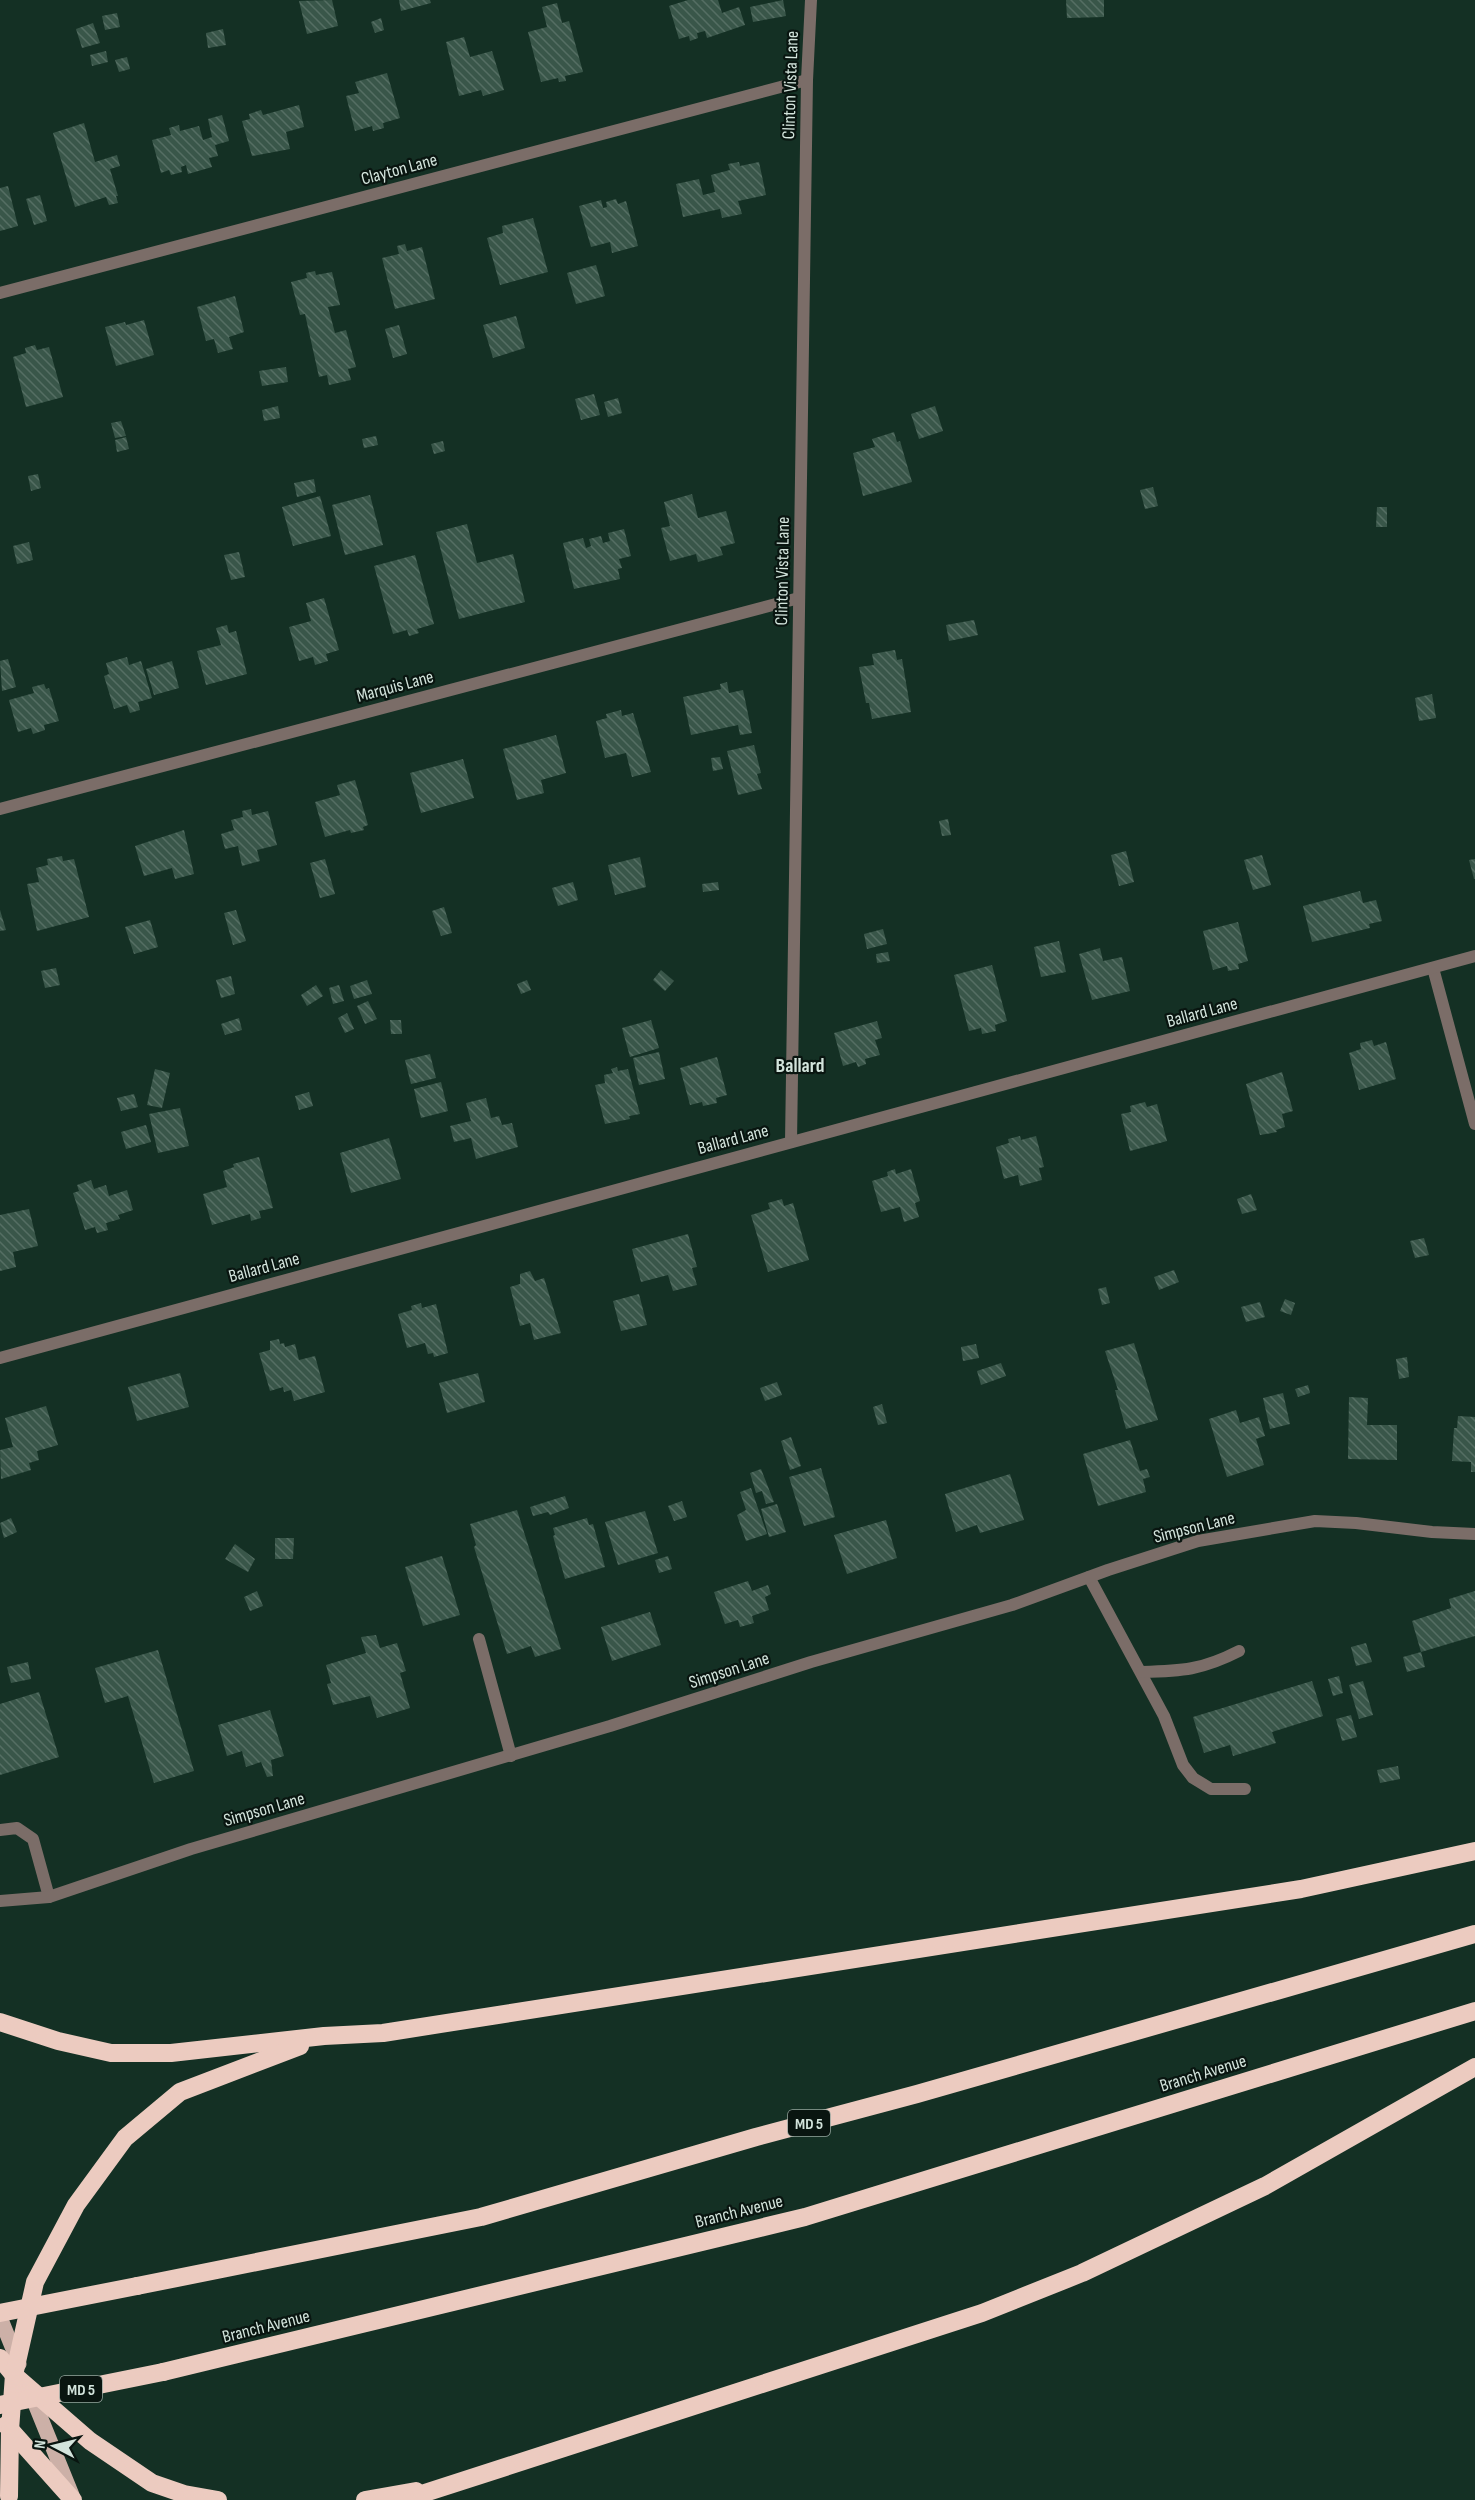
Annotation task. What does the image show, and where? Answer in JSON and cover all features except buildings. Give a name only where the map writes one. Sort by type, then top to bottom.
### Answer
[{"type":"highway","points":[[0,2022],[58,2041],[111,2053],[171,2053],[324,2036],[383,2033],[1301,1889],[1475,1851]]},
{"type":"highway","name":"MD 5","points":[[0,2315],[481,2217],[1475,1934]]},
{"type":"highway","name":"Branch Avenue","points":[[0,2405],[163,2372],[805,2217],[1475,2011]]},
{"type":"highway","points":[[10,2498],[5,2424],[11,2365],[35,2282],[76,2205],[125,2138],[180,2092],[324,2036]]},
{"type":"highway","points":[[403,2500],[982,2313],[1082,2273],[1265,2186],[1475,2067]]},
{"type":"highway","points":[[11,2365],[29,2387],[90,2441],[152,2483],[184,2494],[218,2500]]},
{"type":"highway","points":[[5,2424],[74,2500]]},
{"type":"highway","points":[[365,2500],[445,2486]]},
{"type":"main road","points":[[0,2315],[11,2365]]},
{"type":"main road","points":[[29,2387],[74,2500]]},
{"type":"main road","points":[[0,2475],[10,2498]]},
{"type":"street","name":"Clinton Vista Lane","points":[[791,1142],[807,80],[811,0]]},
{"type":"street","name":"Clayton Lane","points":[[0,292],[807,80]]},
{"type":"street","name":"Marquis Lane","points":[[0,809],[799,598]]},
{"type":"street","name":"Ballard Lane","points":[[0,1358],[1475,956]]},
{"type":"street","points":[[1433,968],[1475,1124]]},
{"type":"street","name":"Simpson Lane","points":[[0,1902],[49,1896],[191,1849],[511,1755],[811,1662],[1012,1605],[1089,1576],[1198,1541],[1314,1521],[1475,1534]]},
{"type":"street","points":[[1089,1576],[1164,1716],[1183,1765],[1193,1778],[1211,1789],[1245,1789]]},
{"type":"street","points":[[479,1639],[511,1755]]},
{"type":"street","points":[[1142,1672],[1198,1669],[1239,1651]]},
{"type":"street","points":[[0,1830],[16,1828],[33,1839],[49,1896]]},
{"type":"district","name":"Ballard","points":[[800,1065]]}]
